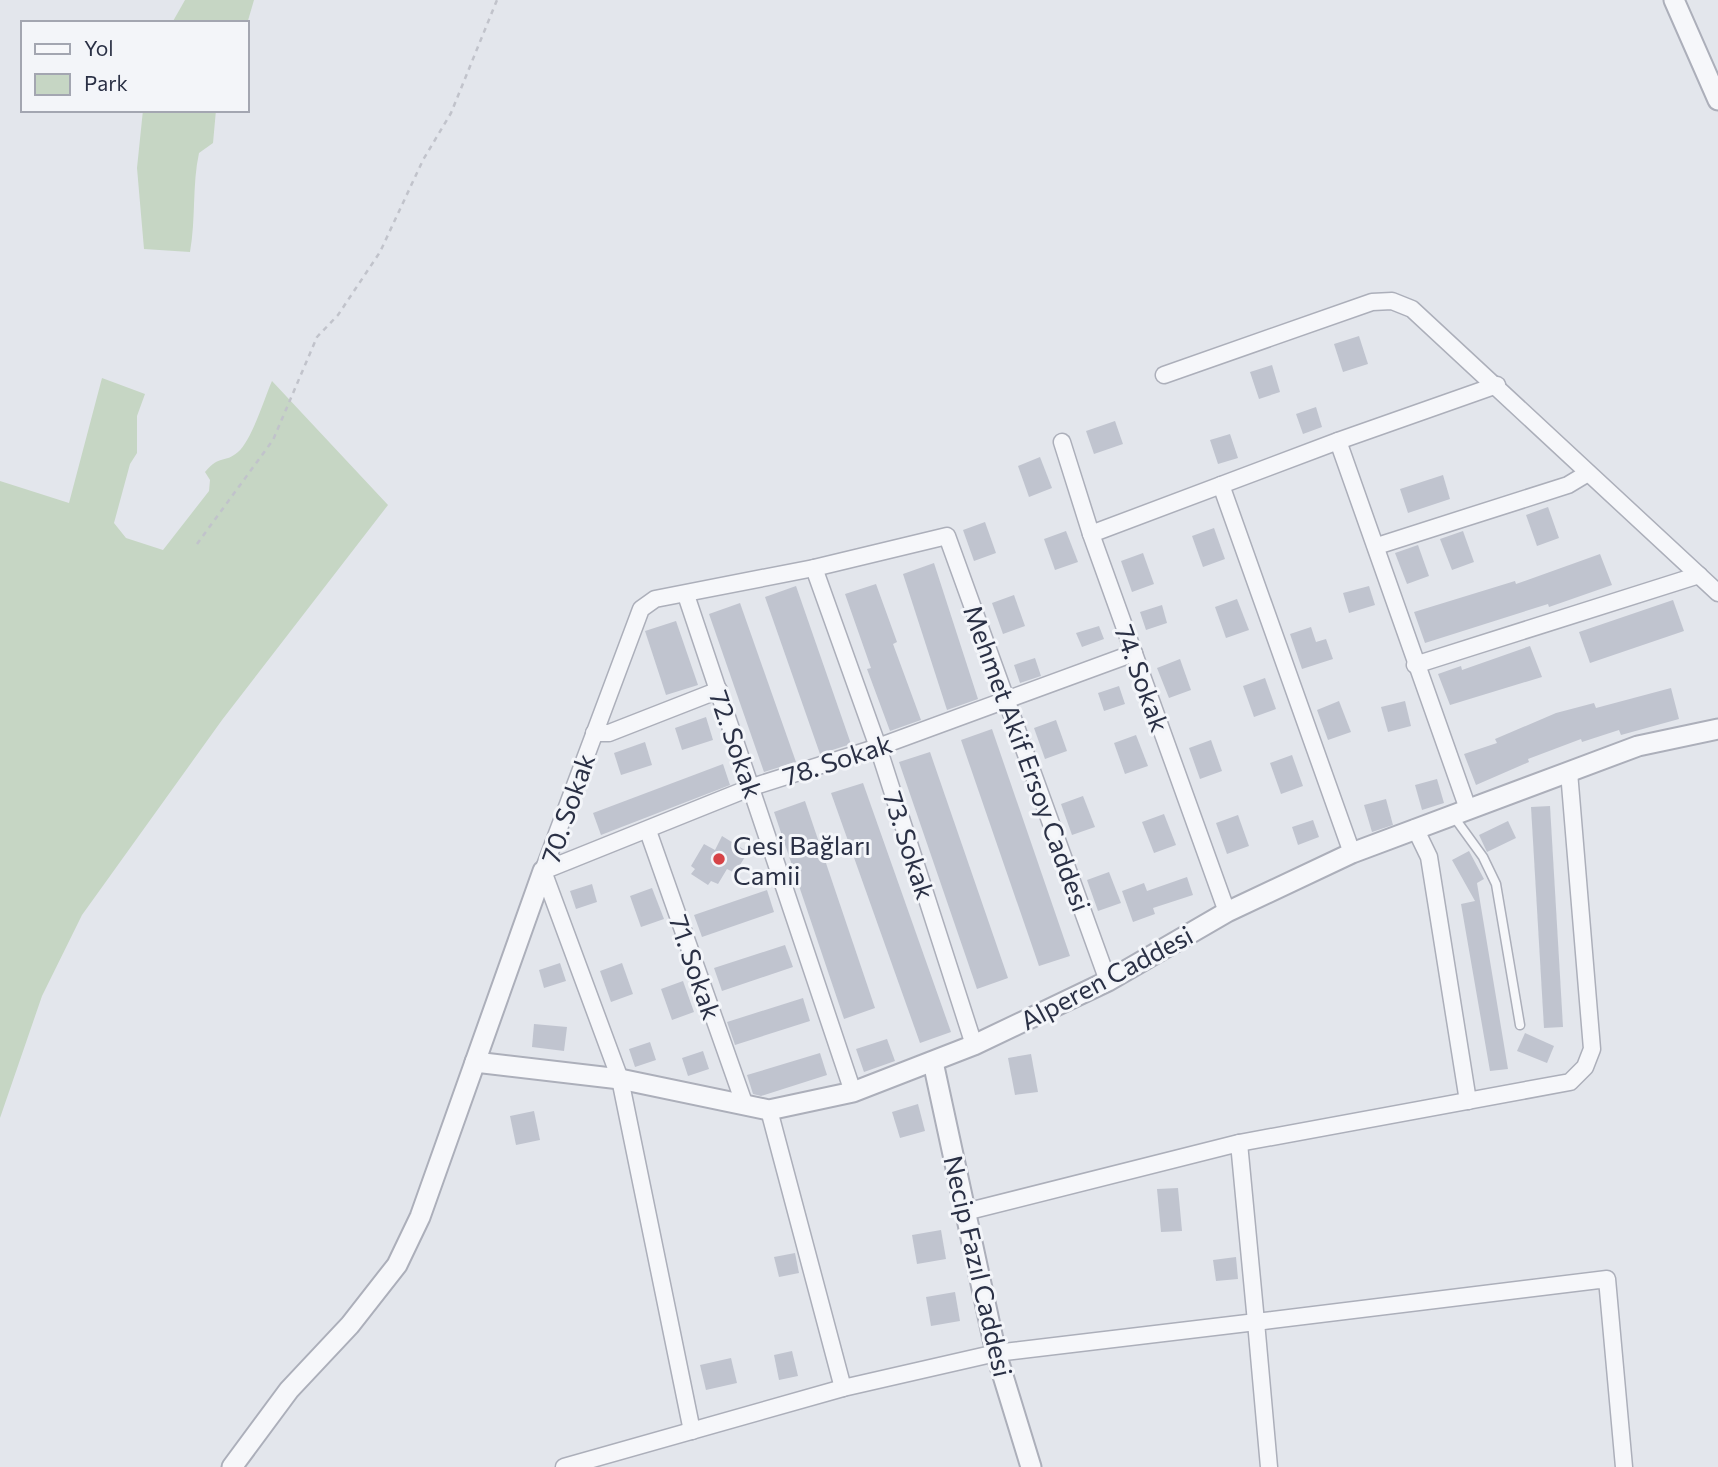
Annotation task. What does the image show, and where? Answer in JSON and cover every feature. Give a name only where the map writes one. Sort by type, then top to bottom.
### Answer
[{"type":"street","points":[[1674,0],[1718,100]]},
{"type":"street","points":[[1164,375],[1381,300],[1402,303],[1497,385],[1718,593]]},
{"type":"street","points":[[1091,534],[1338,441],[1497,385]]},
{"type":"street","points":[[1338,441],[1377,546],[1460,812]]},
{"type":"street","name":"74. Sokak","points":[[1062,442],[1091,534],[1227,912]]},
{"type":"street","points":[[1377,546],[1568,485],[1588,473]]},
{"type":"street","points":[[1221,485],[1352,853]]},
{"type":"street","name":"Mehmet Akif Ersoy Caddesi","points":[[814,568],[947,536],[1108,981]]},
{"type":"street","points":[[686,595],[814,568]]},
{"type":"street","name":"73. Sokak","points":[[814,568],[878,747],[974,1045]]},
{"type":"street","points":[[1415,665],[1699,575]]},
{"type":"street","name":"70. Sokak","points":[[686,595],[650,601],[637,615],[543,871],[620,1079],[692,1431]]},
{"type":"street","name":"72. Sokak","points":[[686,595],[853,1092]]},
{"type":"street","name":"78. Sokak","points":[[543,871],[752,787],[878,747],[1134,653]]},
{"type":"street","points":[[594,733],[609,733],[719,690]]},
{"type":"street","name":"Alperen Caddesi","points":[[475,1062],[620,1079],[769,1110],[853,1092],[974,1045],[1108,981],[1227,912],[1352,853],[1639,746],[1718,729]]},
{"type":"street","points":[[965,1212],[1239,1143],[1570,1082],[1590,1058],[1592,1049],[1569,772]]},
{"type":"street","points":[[1415,828],[1429,858],[1468,1101]]},
{"type":"street","name":"71. Sokak","points":[[648,831],[744,1103]]},
{"type":"street","points":[[232,1467],[289,1390],[350,1325],[397,1265],[420,1217],[543,871]]},
{"type":"street","name":"Necip Fazıl Caddesi","points":[[933,1062],[996,1353],[1031,1467]]},
{"type":"street","points":[[769,1110],[843,1388]]},
{"type":"street","points":[[1239,1143],[1269,1467]]},
{"type":"street","points":[[564,1467],[843,1388],[996,1353],[1607,1279],[1624,1467]]},
{"type":"lane","points":[[1460,812],[1496,884],[1520,1025]]},
{"type":"path","points":[[197,544],[273,440],[317,337],[338,315],[380,252],[423,160],[457,100],[497,0]]},
{"type":"green space","points":[[185,0],[254,0],[248,21],[173,21]]},
{"type":"green space","points":[[143,112],[216,112],[213,143],[199,153],[190,252],[144,249],[137,168]]},
{"type":"green space","points":[[102,378],[145,394],[137,416],[137,453],[130,464],[114,523],[126,538],[163,550],[209,491],[210,480],[205,472],[215,463],[233,456],[243,446],[253,429],[272,381],[388,505],[222,720],[82,915],[42,996],[0,1118],[0,481],[69,503]]},
{"type":"building","points":[[1359,336],[1368,364],[1343,372],[1334,344]]},
{"type":"building","points":[[1272,365],[1280,392],[1259,399],[1250,372]]},
{"type":"building","points":[[1316,407],[1322,427],[1303,434],[1296,414]]},
{"type":"building","points":[[1115,421],[1123,444],[1094,454],[1086,431]]},
{"type":"building","points":[[1230,434],[1238,458],[1218,464],[1210,440]]},
{"type":"building","points":[[1040,457],[1052,488],[1029,497],[1018,466]]},
{"type":"building","points":[[1443,475],[1450,499],[1408,513],[1400,489]]},
{"type":"building","points":[[1548,507],[1559,538],[1537,546],[1526,515]]},
{"type":"building","points":[[985,522],[996,553],[974,561],[963,530]]},
{"type":"building","points":[[1214,528],[1225,559],[1203,567],[1192,536]]},
{"type":"building","points":[[1066,531],[1078,562],[1055,570],[1044,539]]},
{"type":"building","points":[[1463,531],[1474,562],[1452,570],[1440,539]]},
{"type":"building","points":[[1418,545],[1429,576],[1407,584],[1395,553]]},
{"type":"building","points":[[1143,553],[1154,584],[1132,592],[1121,561]]},
{"type":"building","points":[[1600,554],[1612,585],[1549,607],[1548,604],[1425,643],[1414,612],[1515,581],[1516,584]]},
{"type":"building","points":[[934,563],[978,699],[947,710],[903,574]]},
{"type":"building","points":[[876,584],[897,642],[893,644],[921,720],[890,731],[867,669],[871,668],[845,594]]},
{"type":"building","points":[[796,586],[851,744],[820,754],[765,597]]},
{"type":"building","points":[[1369,586],[1375,605],[1349,613],[1343,593]]},
{"type":"building","points":[[1014,595],[1025,626],[1003,634],[992,603]]},
{"type":"building","points":[[1237,599],[1249,630],[1226,638],[1215,607]]},
{"type":"building","points":[[1673,600],[1684,631],[1590,663],[1579,632]]},
{"type":"building","points":[[740,603],[796,762],[764,772],[709,614]]},
{"type":"building","points":[[1162,605],[1167,623],[1146,630],[1140,612]]},
{"type":"building","points":[[676,621],[698,685],[666,695],[645,631]]},
{"type":"building","points":[[1099,626],[1104,639],[1082,647],[1076,633]]},
{"type":"building","points":[[1311,627],[1316,642],[1326,639],[1333,659],[1302,669],[1290,634]]},
{"type":"building","points":[[1530,646],[1542,677],[1450,705],[1438,674],[1461,666],[1462,670]]},
{"type":"building","points":[[1035,658],[1041,676],[1020,683],[1014,665]]},
{"type":"building","points":[[1180,659],[1191,690],[1169,698],[1157,668]]},
{"type":"building","points":[[1265,678],[1276,709],[1254,717],[1243,686]]},
{"type":"building","points":[[1119,686],[1125,704],[1104,711],[1098,693]]},
{"type":"building","points":[[1671,688],[1679,719],[1621,735],[1619,730],[1582,742],[1581,739],[1528,759],[1529,762],[1476,785],[1464,754],[1497,743],[1495,739],[1556,713],[1594,703],[1596,708]]},
{"type":"building","points":[[1339,701],[1351,732],[1328,740],[1317,710]]},
{"type":"building","points":[[1405,701],[1411,726],[1388,732],[1381,707]]},
{"type":"building","points":[[706,717],[713,740],[682,750],[675,728]]},
{"type":"building","points":[[1056,720],[1067,751],[1045,759],[1034,728]]},
{"type":"building","points":[[992,729],[1070,956],[1039,966],[961,740]]},
{"type":"building","points":[[1136,735],[1148,766],[1125,774],[1114,743]]},
{"type":"building","points":[[1211,740],[1222,771],[1200,779],[1189,748]]},
{"type":"building","points":[[645,742],[652,765],[621,775],[614,753]]},
{"type":"building","points":[[930,752],[1008,978],[977,989],[899,762]]},
{"type":"building","points":[[1292,755],[1303,786],[1281,794],[1270,763]]},
{"type":"building","points":[[723,764],[730,785],[601,835],[593,813]]},
{"type":"building","points":[[1437,779],[1444,803],[1422,810],[1415,785]]},
{"type":"building","points":[[863,783],[951,1032],[920,1043],[831,793]]},
{"type":"building","points":[[1083,796],[1095,827],[1072,835],[1061,804]]},
{"type":"building","points":[[1386,799],[1393,825],[1372,832],[1364,805]]},
{"type":"building","points":[[805,801],[875,1008],[844,1019],[774,812]]},
{"type":"building","points":[[1550,806],[1563,1027],[1544,1028],[1531,807]]},
{"type":"building","points":[[1164,814],[1176,845],[1154,853],[1142,822]]},
{"type":"building","points":[[1238,815],[1249,846],[1227,854],[1216,823]]},
{"type":"building","points":[[1313,820],[1319,837],[1298,845],[1292,827]]},
{"type":"building","points":[[1508,821],[1516,838],[1487,852],[1479,835]]},
{"type":"building","name":"Gesi Bağları Camii","points":[[722,836],[748,852],[735,873],[727,869],[718,884],[711,881],[708,885],[691,874],[695,869],[691,866],[704,844],[715,850]]},
{"type":"building","points":[[1469,851],[1484,879],[1477,883],[1508,1069],[1490,1071],[1461,904],[1475,901],[1452,860]]},
{"type":"building","points":[[1109,872],[1121,903],[1098,911],[1087,880]]},
{"type":"building","points":[[1187,877],[1193,895],[1153,908],[1155,914],[1133,922],[1122,891],[1144,883],[1147,891]]},
{"type":"building","points":[[592,884],[597,902],[576,909],[570,891]]},
{"type":"building","points":[[652,888],[664,919],[641,927],[630,896]]},
{"type":"building","points":[[767,890],[774,912],[702,937],[694,915]]},
{"type":"building","points":[[785,945],[793,967],[722,991],[714,968]]},
{"type":"building","points":[[560,963],[566,981],[544,988],[539,970]]},
{"type":"building","points":[[622,963],[633,994],[611,1002],[600,971]]},
{"type":"building","points":[[683,981],[694,1012],[672,1020],[661,989]]},
{"type":"building","points":[[803,998],[810,1021],[735,1045],[727,1022]]},
{"type":"building","points":[[534,1024],[567,1027],[564,1051],[532,1047]]},
{"type":"building","points":[[1525,1033],[1554,1046],[1547,1063],[1517,1051]]},
{"type":"building","points":[[887,1039],[895,1061],[864,1072],[856,1049]]},
{"type":"building","points":[[650,1042],[656,1060],[635,1067],[629,1049]]},
{"type":"building","points":[[703,1051],[709,1069],[688,1076],[682,1058]]},
{"type":"building","points":[[820,1053],[827,1075],[761,1096],[753,1094],[747,1075]]},
{"type":"building","points":[[1031,1054],[1038,1092],[1015,1095],[1008,1058]]},
{"type":"building","points":[[918,1104],[925,1131],[900,1138],[892,1112]]},
{"type":"building","points":[[534,1111],[540,1140],[516,1145],[510,1116]]},
{"type":"building","points":[[1178,1188],[1182,1231],[1161,1232],[1157,1189]]},
{"type":"building","points":[[941,1230],[946,1259],[917,1264],[912,1235]]},
{"type":"building","points":[[795,1253],[799,1273],[779,1277],[774,1257]]},
{"type":"building","points":[[1236,1257],[1238,1279],[1216,1281],[1213,1260]]},
{"type":"building","points":[[955,1292],[960,1321],[931,1326],[926,1297]]},
{"type":"building","points":[[792,1351],[798,1376],[779,1380],[774,1355]]},
{"type":"building","points":[[731,1358],[737,1383],[706,1390],[700,1365]]},
{"type":"place","name":"Gesi Bağları Camii","points":[[719,859]]}]
